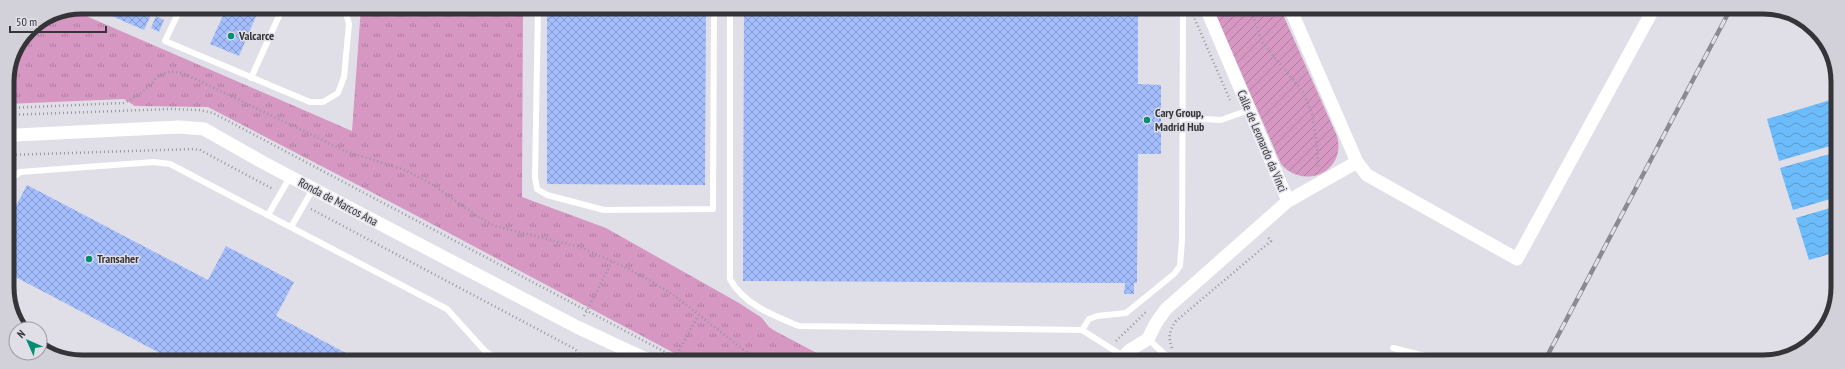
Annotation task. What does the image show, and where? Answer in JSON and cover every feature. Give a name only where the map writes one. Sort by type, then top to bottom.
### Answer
[{"type":"street","name":"Calle de Leonardo da Vinci","points":[[1209,14],[1288,201],[1357,162]]},
{"type":"street","points":[[1293,14],[1357,162],[1367,175],[1517,259],[1651,14]]},
{"type":"street","name":"Ronda de Marcos Ana","points":[[14,137],[179,127],[204,129],[577,327],[623,355]]},
{"type":"street","points":[[1125,355],[1130,350],[1148,339],[1156,323],[1166,309],[1288,201]]},
{"type":"lane","points":[[178,14],[165,41],[310,102],[324,102],[338,93],[344,77],[349,24],[346,14]]},
{"type":"lane","points":[[251,78],[280,14]]},
{"type":"lane","points":[[538,14],[536,189],[546,195],[604,210],[713,209],[714,14]]},
{"type":"lane","points":[[730,14],[730,279],[735,289],[769,314],[799,326],[1082,330],[1111,348],[1117,355]]},
{"type":"lane","points":[[1082,330],[1089,319],[1097,316],[1126,313],[1168,279],[1180,266],[1182,240],[1184,118],[1183,14]]},
{"type":"lane","points":[[1184,118],[1221,120],[1236,116],[1249,110]]},
{"type":"lane","points":[[14,176],[20,172],[154,162],[170,164],[447,309],[485,351],[491,355]]},
{"type":"lane","points":[[268,215],[290,176]]},
{"type":"lane","points":[[291,227],[313,188]]},
{"type":"lane","points":[[1148,339],[1165,355]]},
{"type":"lane","points":[[1393,348],[1421,355]]},
{"type":"path","points":[[1193,14],[1236,116]]},
{"type":"path","points":[[1253,14],[1262,42],[1302,92],[1312,114],[1317,145],[1318,174],[1322,182]]},
{"type":"path","points":[[14,108],[124,103],[139,95],[155,77],[167,71],[185,74],[345,151],[405,170],[435,186],[477,216],[495,226],[580,247],[651,281],[676,297],[698,316],[750,355]]},
{"type":"path","points":[[1182,355],[1172,348],[1169,338],[1170,330],[1176,321],[1272,241],[1259,227]]},
{"type":"path","points":[[587,311],[612,262]]},
{"type":"path","points":[[1107,355],[1111,348],[1134,323],[1152,307]]},
{"type":"path","points":[[676,355],[698,316]]},
{"type":"green space","points":[[82,14],[352,131],[360,14],[523,14],[522,197],[606,228],[739,303],[762,318],[769,327],[775,331],[820,355],[678,355],[402,208],[208,107],[135,106],[124,99],[14,104],[15,69],[25,44],[44,25],[69,15]]},
{"type":"green space","points":[[1216,14],[1283,14],[1337,136],[1338,148],[1336,159],[1330,167],[1321,173],[1311,176],[1301,176],[1290,172],[1281,164]]},
{"type":"water","points":[[1831,100],[1831,146],[1779,161],[1767,119]]},
{"type":"water","points":[[1831,154],[1831,199],[1793,210],[1780,168]]},
{"type":"water","points":[[1831,208],[1831,254],[1809,260],[1796,218]]},
{"type":"building","points":[[107,14],[151,14],[144,30]]},
{"type":"building","name":"Valcarce","points":[[224,14],[257,14],[239,56],[210,44]]},
{"type":"building","points":[[547,14],[706,14],[705,185],[547,184]]},
{"type":"building","points":[[744,14],[1138,14],[1138,84],[1161,85],[1161,154],[1138,154],[1137,283],[1134,283],[1134,294],[1124,294],[1125,283],[743,281]]},
{"type":"building","points":[[156,16],[164,20],[159,32],[151,28]]},
{"type":"building","name":"Transaher","points":[[27,185],[208,280],[226,246],[294,282],[276,316],[350,355],[164,355],[14,276],[14,210]]},
{"type":"railway","points":[[1548,355],[1728,14]]},
{"type":"place","name":"Valcarce","points":[[231,36]]},
{"type":"place","name":"Cary Group, Madrid Hub","points":[[1147,120]]},
{"type":"place","name":"Transaher","points":[[89,259]]}]
